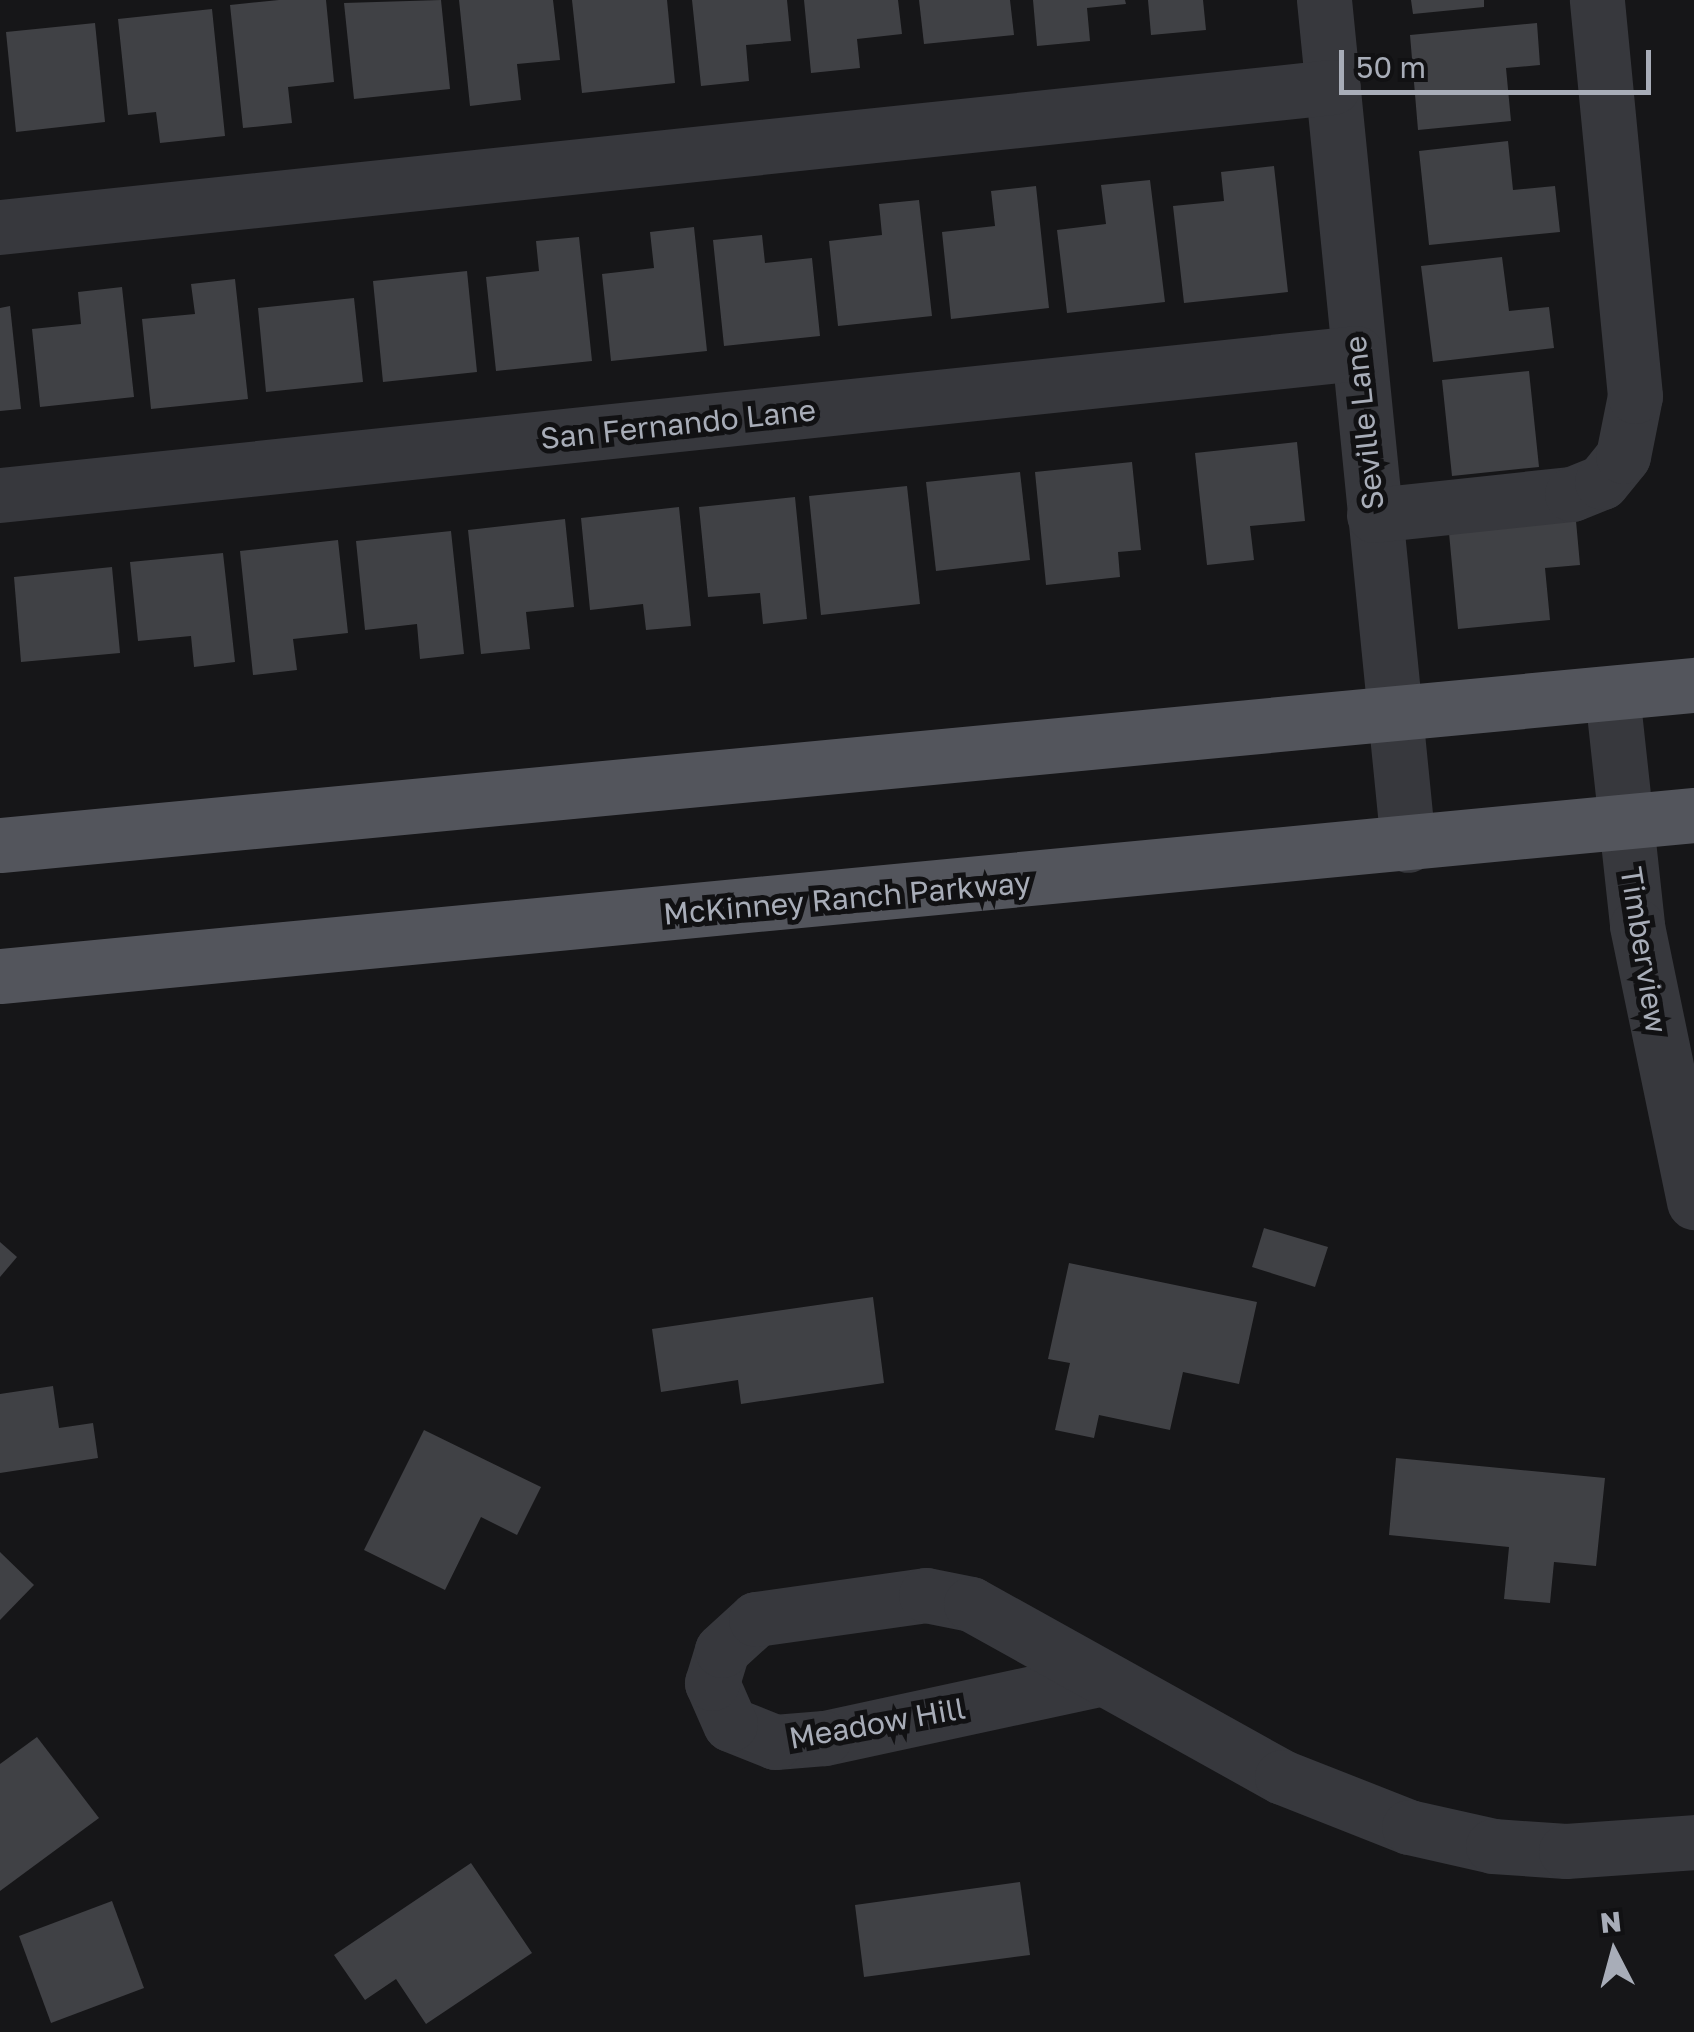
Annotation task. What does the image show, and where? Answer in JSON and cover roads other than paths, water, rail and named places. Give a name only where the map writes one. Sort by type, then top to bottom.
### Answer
[{"type":"main road","points":[[0,845],[1395,717],[1694,685]]},
{"type":"main road","name":"McKinney Ranch Parkway","points":[[0,976],[1694,816]]},
{"type":"street","name":"Seville Lane","points":[[1324,0],[1356,353],[1408,845]]},
{"type":"street","points":[[1374,516],[1572,494],[1602,482],[1623,456],[1635,396],[1596,0]]},
{"type":"street","points":[[0,227],[1333,87]]},
{"type":"street","name":"San Fernando Lane","points":[[0,495],[1356,353]]},
{"type":"street","name":"Timberview","points":[[1612,694],[1644,966],[1694,1202]]},
{"type":"street","name":"Meadow Hill","points":[[1098,1679],[824,1738],[774,1742],[730,1724],[712,1682],[722,1650],[756,1619],[901,1595],[971,1604],[1098,1679],[1282,1777],[1409,1828],[1494,1846],[1566,1852],[1694,1842]]}]
